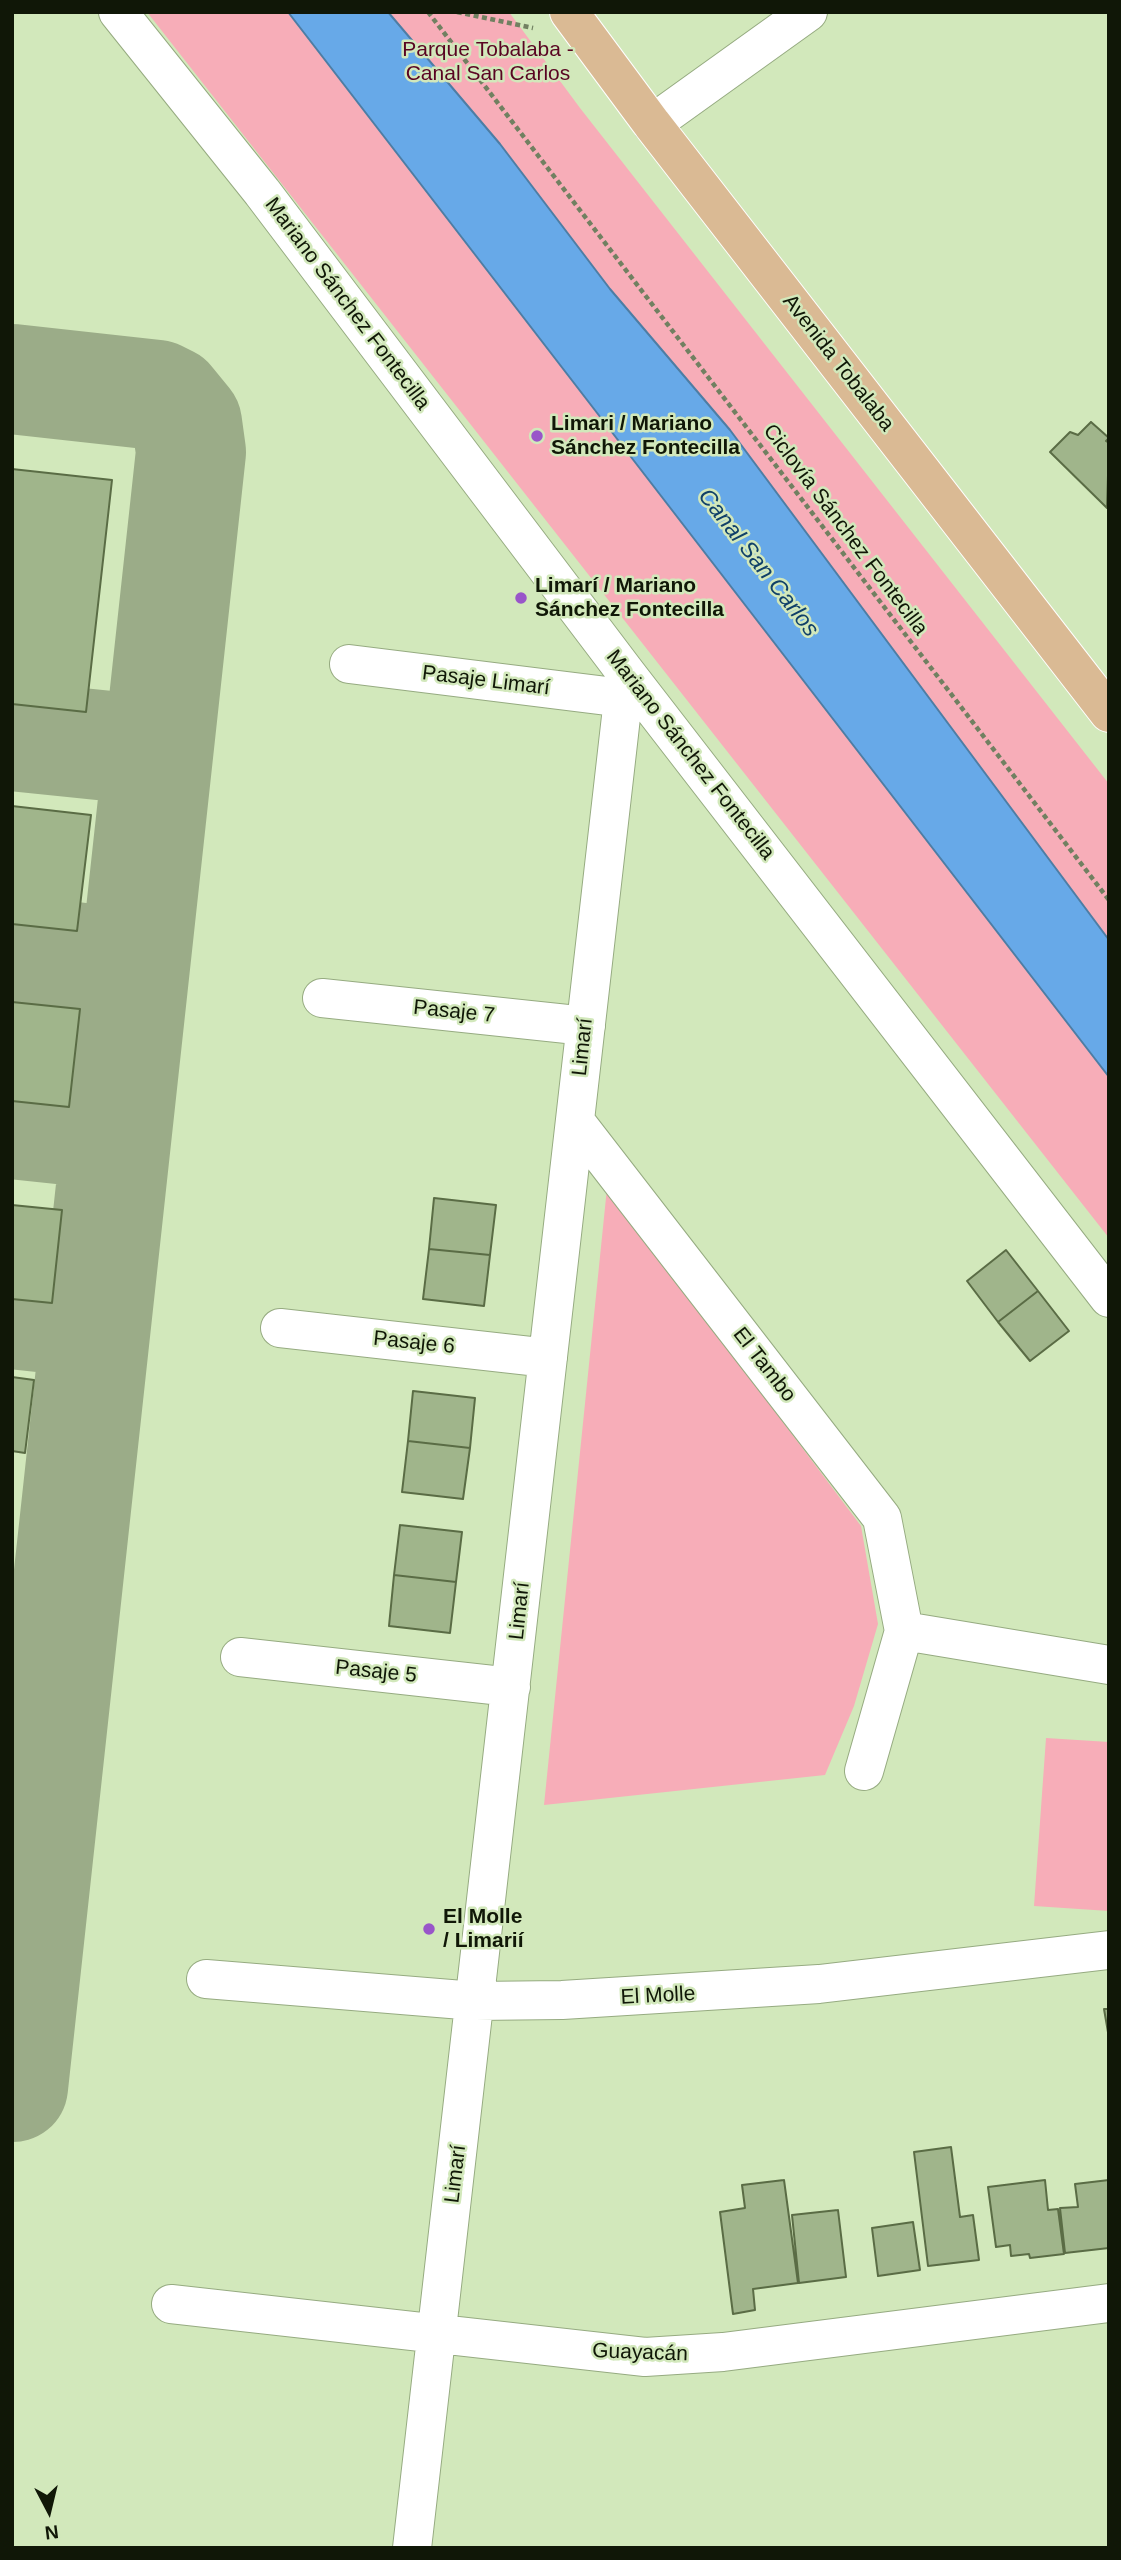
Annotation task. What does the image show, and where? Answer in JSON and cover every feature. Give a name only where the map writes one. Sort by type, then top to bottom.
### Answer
[{"type":"main road","name":"Avenida Tobalaba","points":[[579,26],[1109,713]]},
{"type":"street","name":"Mariano Sánchez Fontecilla","points":[[118,12],[262,192],[625,686],[1109,1298]]},
{"type":"street","points":[[652,124],[808,12]]},
{"type":"street","name":"Pasaje Limarí","points":[[349,664],[625,686]]},
{"type":"street","name":"Limarí","points":[[412,2548],[625,686]]},
{"type":"street","name":"Pasaje 7","points":[[323,998],[586,1026]]},
{"type":"street","name":"El Tambo","points":[[575,1121],[882,1518],[904,1631],[864,1771]]},
{"type":"street","name":"Pasaje 6","points":[[280,1328],[548,1358]]},
{"type":"street","points":[[904,1631],[1109,1665]]},
{"type":"street","name":"Pasaje 5","points":[[240,1657],[511,1686]]},
{"type":"street","name":"El Molle","points":[[206,1979],[475,2001],[758,1990],[939,1972],[1109,1950]]},
{"type":"street","name":"Guayacán","points":[[171,2304],[607,2354],[680,2356],[1109,2303]]},
{"type":"path","name":"Ciclovía Sánchez Fontecilla","points":[[428,12],[1109,900]]},
{"type":"path","points":[[457,12],[579,26]]},
{"type":"green space","points":[[147,12],[288,12],[1109,1077],[1109,1238]]},
{"type":"green space","name":"Parque Tobalaba - Canal San Carlos","points":[[388,12],[509,12],[580,108],[1109,784],[1109,940],[730,430],[610,289],[500,144]]},
{"type":"green space","points":[[607,1188],[861,1526],[878,1624],[854,1706],[825,1775],[544,1805]]},
{"type":"green space","points":[[1046,1738],[1109,1742],[1109,1911],[1034,1906]]},
{"type":"water","name":"Canal San Carlos","points":[[288,12],[388,12],[500,144],[610,289],[730,430],[1109,940],[1109,1077]]},
{"type":"building","points":[[1091,422],[1109,438],[1106,441],[1109,443],[1107,508],[1050,452],[1070,432],[1078,435]]},
{"type":"building","points":[[12,469],[112,480],[86,712],[12,704]]},
{"type":"building","points":[[12,806],[91,815],[77,931],[12,924]]},
{"type":"building","points":[[12,1002],[80,1009],[69,1107],[12,1101]]},
{"type":"building","points":[[434,1198],[496,1205],[490,1255],[429,1249]]},
{"type":"building","points":[[12,1205],[62,1210],[52,1303],[12,1299]]},
{"type":"building","points":[[429,1249],[490,1255],[484,1306],[423,1299]]},
{"type":"building","points":[[1006,1250],[1038,1291],[998,1322],[967,1281]]},
{"type":"building","points":[[1038,1291],[1069,1331],[1030,1361],[998,1322]]},
{"type":"building","points":[[12,1377],[34,1380],[25,1453],[12,1451]]},
{"type":"building","points":[[413,1391],[475,1398],[470,1448],[408,1441]]},
{"type":"building","points":[[408,1441],[470,1448],[463,1499],[402,1492]]},
{"type":"building","points":[[400,1525],[462,1532],[456,1582],[394,1575]]},
{"type":"building","points":[[394,1575],[456,1582],[450,1633],[389,1626]]},
{"type":"building","points":[[1104,2009],[1109,2009],[1109,2038]]},
{"type":"building","points":[[951,2147],[960,2217],[973,2215],[979,2260],[928,2266],[914,2152]]},
{"type":"building","points":[[784,2180],[798,2283],[753,2289],[755,2310],[733,2314],[720,2212],[745,2208],[742,2185]]},
{"type":"building","points":[[1045,2180],[1048,2210],[1058,2209],[1064,2254],[1030,2258],[1029,2254],[1011,2256],[1010,2245],[996,2247],[988,2187]]},
{"type":"building","points":[[1109,2180],[1109,2248],[1065,2253],[1060,2208],[1078,2207],[1075,2184]]},
{"type":"building","points":[[838,2210],[846,2277],[799,2283],[792,2215]]},
{"type":"building","points":[[913,2222],[920,2270],[878,2276],[872,2228]]},
{"type":"taxiway","points":[[12,379],[157,395],[169,401],[187,423],[191,452],[13,2087]]},
{"type":"taxiway","points":[[12,736],[158,751]]},
{"type":"taxiway","points":[[12,950],[135,964]]},
{"type":"taxiway","points":[[12,1124],[116,1135]]},
{"type":"taxiway","points":[[12,1314],[96,1323]]},
{"type":"place","name":"Limari / Mariano Sánchez Fontecilla","points":[[537,436]]},
{"type":"place","name":"Limarí / Mariano Sánchez Fontecilla","points":[[521,598]]},
{"type":"place","name":"El Molle / Limarií","points":[[429,1929]]}]
